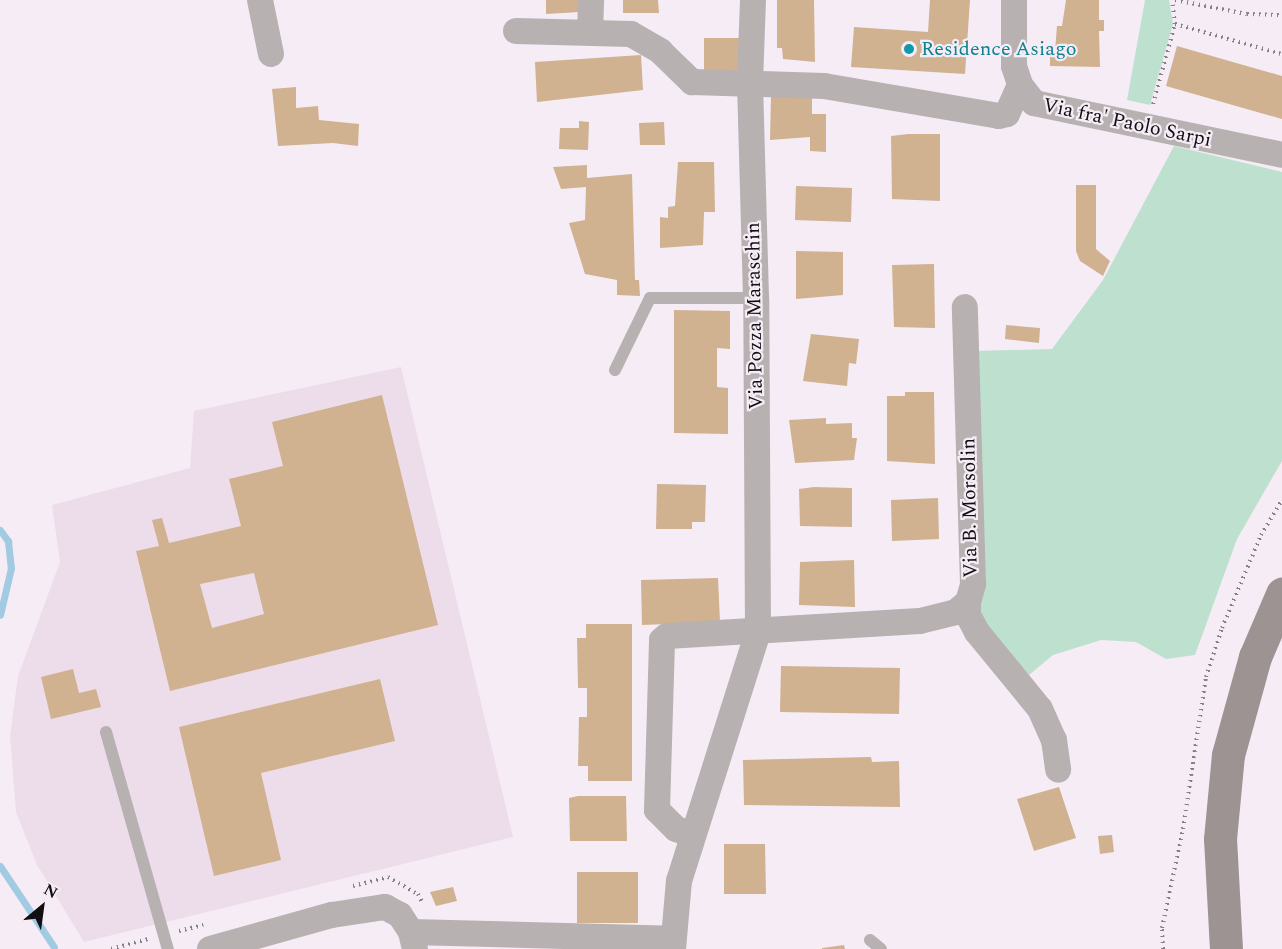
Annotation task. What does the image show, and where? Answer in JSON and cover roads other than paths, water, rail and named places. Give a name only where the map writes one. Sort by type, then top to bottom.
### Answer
[{"type":"main road","points":[[1226,949],[1220,839],[1228,755],[1255,657],[1282,594]]},
{"type":"street","points":[[260,0],[271,54]]},
{"type":"street","points":[[590,32],[591,0]]},
{"type":"street","name":"Via Pozza Maraschin","points":[[673,944],[680,881],[692,835],[758,632],[756,298],[750,82],[753,0]]},
{"type":"street","points":[[1014,0],[1014,66],[1020,85]]},
{"type":"street","name":"Via fra' Paolo Sarpi","points":[[516,31],[631,34],[649,42],[692,82],[824,86],[999,116],[1006,114],[1020,85],[1034,103],[1045,107],[1282,155]]},
{"type":"street","name":"Via B. Morsolin","points":[[758,632],[920,621],[956,612],[968,602],[973,584],[965,307]]},
{"type":"street","points":[[968,602],[968,615],[977,632],[1040,709],[1054,740],[1058,770]]},
{"type":"street","points":[[692,835],[676,829],[657,810],[662,640],[667,636],[758,632]]},
{"type":"street","points":[[210,949],[332,915],[384,907],[400,915],[413,941],[673,944]]},
{"type":"lane","points":[[615,370],[650,298],[756,298]]},
{"type":"lane","points":[[106,732],[168,949]]},
{"type":"lane","points":[[870,940],[881,949]]},
{"type":"waterway","points":[[0,530],[8,541],[11,568],[0,615]]},
{"type":"waterway","points":[[0,866],[54,947]]},
{"type":"place","name":"Residence Asiago","points":[[909,49]]}]
